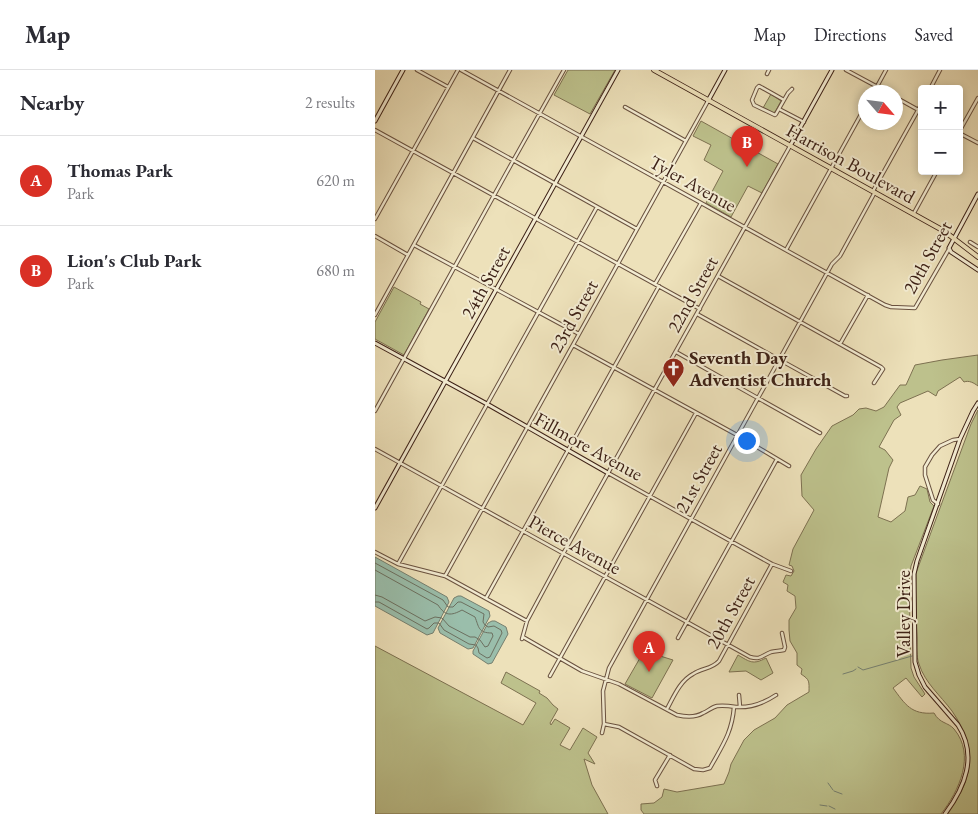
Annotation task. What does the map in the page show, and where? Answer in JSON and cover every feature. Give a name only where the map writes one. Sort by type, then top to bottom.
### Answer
[{"type":"main road","name":"Harrison Boulevard","points":[[654,70],[914,213],[945,231],[978,257]]},
{"type":"street","points":[[375,121],[403,70]]},
{"type":"street","points":[[417,70],[448,88]]},
{"type":"street","points":[[375,219],[459,70]]},
{"type":"street","name":"Tyler Avenue","points":[[459,70],[868,295],[891,307],[915,308]]},
{"type":"street","points":[[375,315],[511,70]]},
{"type":"street","points":[[375,411],[564,70]]},
{"type":"street","name":"24th Street","points":[[375,508],[618,70]]},
{"type":"street","name":"23rd Street","points":[[445,576],[725,70]]},
{"type":"street","points":[[767,74],[769,70]]},
{"type":"street","name":"22nd Street","points":[[560,658],[522,638],[527,621],[832,70]]},
{"type":"street","points":[[847,70],[873,85]]},
{"type":"street","points":[[878,85],[886,70]]},
{"type":"street","points":[[932,85],[940,70]]},
{"type":"street","points":[[784,100],[759,86],[752,98],[754,105],[773,116],[792,89]]},
{"type":"street","points":[[960,130],[978,98]]},
{"type":"street","points":[[903,102],[918,110]]},
{"type":"street","points":[[625,107],[686,141]]},
{"type":"street","points":[[779,108],[804,122]]},
{"type":"street","name":"21st Street","points":[[602,734],[604,724],[603,691],[609,668],[827,272],[840,256],[918,110]]},
{"type":"street","points":[[786,250],[858,120]]},
{"type":"street","points":[[375,130],[700,309]]},
{"type":"street","points":[[963,134],[978,143]]},
{"type":"street","points":[[473,138],[637,229]]},
{"type":"street","points":[[914,213],[935,175]]},
{"type":"street","name":"20th Street","points":[[915,308],[978,195]]},
{"type":"street","points":[[655,284],[701,203]]},
{"type":"street","points":[[398,564],[597,207]]},
{"type":"street","points":[[375,236],[408,255]]},
{"type":"street","points":[[970,242],[978,247]]},
{"type":"street","points":[[414,245],[579,334]]},
{"type":"street","points":[[949,249],[978,270]]},
{"type":"street","points":[[718,276],[881,366],[883,369],[875,383]]},
{"type":"street","points":[[486,598],[659,286]]},
{"type":"street","points":[[840,344],[868,295]]},
{"type":"street","points":[[697,314],[847,396]]},
{"type":"street","name":"Fillmore Avenue","points":[[375,343],[731,542],[772,564],[791,571]]},
{"type":"street","points":[[572,345],[789,466]]},
{"type":"street","points":[[676,352],[819,433]]},
{"type":"street","name":"Valley Drive","points":[[945,814],[957,796],[967,772],[969,760],[962,730],[925,687],[915,662],[915,574],[917,561],[960,439],[978,403]]},
{"type":"street","points":[[550,676],[696,413]]},
{"type":"street","points":[[938,504],[933,500],[925,475],[925,467],[940,446],[960,439]]},
{"type":"street","name":"Pierce Avenue","points":[[375,449],[750,657],[762,657],[773,651],[784,650],[782,633]]},
{"type":"street","points":[[678,638],[777,459]]},
{"type":"street","points":[[375,552],[398,564],[445,576],[527,621]]},
{"type":"street","name":"20th Street","points":[[667,709],[682,683],[694,673],[714,666],[719,661],[772,564]]},
{"type":"street","points":[[560,658],[582,671],[619,684],[677,715],[694,717],[717,706],[740,707],[760,704],[776,695]]},
{"type":"street","points":[[739,695],[740,707]]},
{"type":"street","points":[[604,724],[619,727],[694,769],[703,770],[710,768],[729,734],[734,707]]},
{"type":"street","points":[[657,786],[655,780],[670,755]]},
{"type":"green space","points":[[568,70],[615,70],[590,114],[554,95]]},
{"type":"green space","points":[[771,94],[781,101],[773,113],[763,108]]},
{"type":"green space","points":[[701,121],[778,164],[762,193],[748,186],[731,217],[706,203],[723,171],[704,160],[711,145],[693,136]]},
{"type":"green space","points":[[394,287],[421,302],[420,304],[429,309],[404,355],[375,339],[375,322]]},
{"type":"green space","points":[[978,355],[978,386],[970,382],[964,382],[960,377],[938,391],[936,396],[928,391],[900,403],[897,407],[901,415],[894,420],[879,447],[885,450],[893,460],[889,468],[878,517],[891,522],[905,511],[908,497],[915,495],[920,486],[927,489],[930,502],[934,506],[911,566],[909,582],[911,668],[914,677],[925,694],[922,697],[906,678],[893,688],[909,707],[920,712],[934,713],[939,719],[954,729],[960,739],[964,750],[963,773],[948,805],[941,814],[644,814],[641,810],[641,804],[654,803],[662,797],[664,789],[677,792],[724,784],[731,764],[744,740],[754,730],[775,718],[787,705],[809,692],[808,681],[801,674],[802,669],[797,665],[797,653],[790,641],[789,620],[796,608],[795,596],[787,591],[788,585],[783,582],[786,575],[791,576],[794,571],[792,566],[789,565],[793,549],[814,510],[802,496],[801,475],[832,426],[853,415],[859,409],[866,408],[876,411],[884,407],[900,385],[906,385],[915,365]]},
{"type":"green space","points":[[978,410],[978,814],[947,814],[963,788],[969,763],[969,751],[960,725],[952,711],[925,677],[918,661],[916,573],[971,424]]},
{"type":"green space","points":[[375,646],[523,725],[536,703],[501,683],[506,672],[540,691],[539,693],[558,709],[550,723],[551,725],[555,719],[570,728],[560,745],[570,750],[583,728],[597,737],[588,753],[595,764],[584,759],[592,785],[608,814],[375,814]]},
{"type":"green space","points":[[644,651],[673,660],[652,698],[625,684]]},
{"type":"green space","points":[[738,655],[752,662],[766,658],[773,673],[761,680],[746,671],[729,672]]},
{"type":"water","points":[[375,557],[447,597],[449,602],[433,633],[427,635],[375,606]]},
{"type":"water","points":[[458,596],[489,611],[490,616],[473,648],[468,649],[440,633],[438,628],[454,598]]},
{"type":"water","points":[[492,621],[506,627],[508,634],[492,663],[488,664],[473,654],[473,651],[488,623]]},
{"type":"waterway","points":[[858,667],[863,670],[912,656]]},
{"type":"waterway","points":[[843,674],[856,669]]},
{"type":"waterway","points":[[828,783],[833,790]]},
{"type":"waterway","points":[[834,791],[842,794]]},
{"type":"waterway","points":[[820,805],[827,806]]},
{"type":"waterway","points":[[829,806],[835,809]]},
{"type":"place","name":"Lion's Club Park","points":[[747,167]]},
{"type":"place","name":"Seventh Day Adventist Church","points":[[673,387]]},
{"type":"place","name":"Thomas Park","points":[[649,672]]}]
